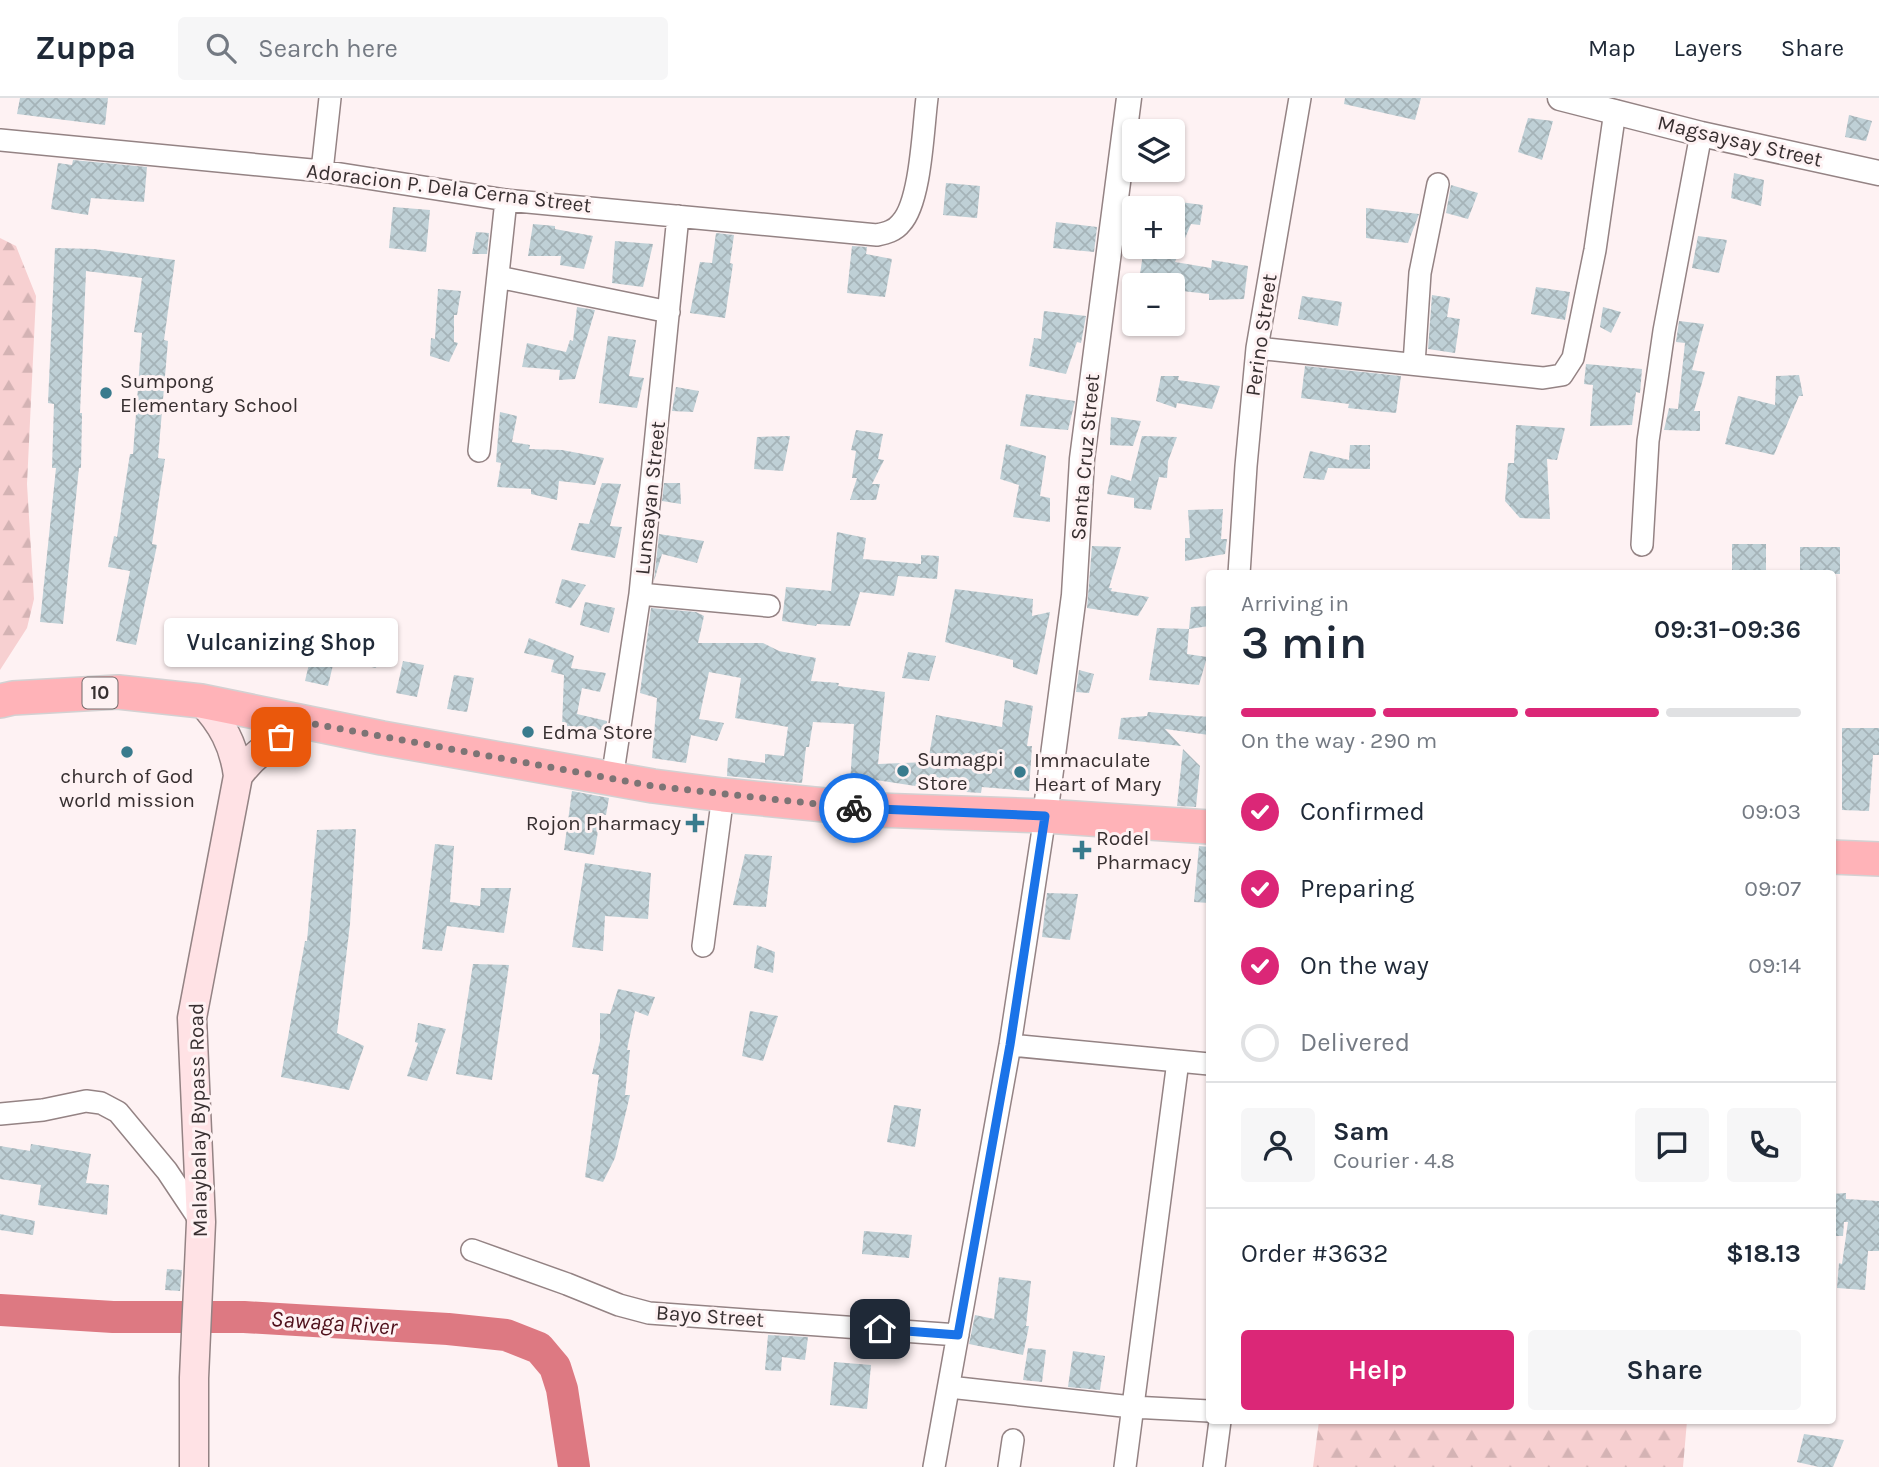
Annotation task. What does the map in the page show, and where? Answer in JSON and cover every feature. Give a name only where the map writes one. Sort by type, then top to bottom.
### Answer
[{"type":"highway","name":"10","points":[[0,701],[118,692],[201,701],[612,779],[723,795],[876,810],[1045,816],[1206,827]]},
{"type":"highway","points":[[1836,857],[1879,859]]},
{"type":"main road","name":"Malaybalay Bypass Road","points":[[194,1467],[194,1378],[200,1236],[192,1018],[238,776],[225,732],[218,719],[201,701]]},
{"type":"main road","points":[[238,776],[269,744],[309,723]]},
{"type":"street","points":[[322,171],[330,98]]},
{"type":"street","name":"Adoracion P. Dela Cerna Street","points":[[0,140],[322,171],[506,200],[877,235],[896,228],[908,214],[917,181],[927,98]]},
{"type":"street","name":"Santa Cruz Street","points":[[1045,816],[1074,595],[1082,459],[1129,98]]},
{"type":"street","name":"Perino Street","points":[[1239,570],[1257,348],[1300,98]]},
{"type":"street","name":"Magsaysay Street","points":[[1560,98],[1701,134],[1879,173]]},
{"type":"street","points":[[1257,348],[1554,378],[1562,375],[1573,358],[1595,250],[1615,111]]},
{"type":"street","points":[[1643,545],[1648,441],[1664,331],[1701,134]]},
{"type":"street","points":[[1414,364],[1420,273],[1438,184]]},
{"type":"street","points":[[479,451],[506,200]]},
{"type":"street","name":"Lunsayan Street","points":[[612,779],[639,594],[678,216]]},
{"type":"street","points":[[498,278],[669,312]]},
{"type":"street","points":[[639,594],[768,606]]},
{"type":"street","points":[[703,946],[723,795]]},
{"type":"street","points":[[934,1467],[1010,1045],[1045,816]]},
{"type":"street","points":[[1010,1045],[1206,1064]]},
{"type":"street","points":[[1125,1467],[1178,1061]]},
{"type":"street","points":[[0,1114],[43,1110],[86,1101],[101,1103],[118,1112],[167,1171],[200,1236]]},
{"type":"street","name":"Bayo Street","points":[[472,1250],[619,1305],[649,1313],[958,1335]]},
{"type":"street","points":[[949,1387],[1132,1407],[1206,1411]]},
{"type":"street","points":[[1214,1467],[1220,1424]]},
{"type":"street","points":[[1009,1467],[1013,1440]]},
{"type":"green space","points":[[0,238],[16,246],[36,296],[27,484],[34,599],[27,628],[0,670]]},
{"type":"green space","points":[[1319,1424],[1687,1424],[1683,1467],[1313,1467]]},
{"type":"building","points":[[20,98],[108,98],[105,125],[17,114]]},
{"type":"building","points":[[1345,98],[1421,98],[1415,120],[1344,104]]},
{"type":"building","points":[[1849,115],[1872,121],[1866,141],[1845,137]]},
{"type":"building","points":[[1528,118],[1553,121],[1542,160],[1518,152]]},
{"type":"building","points":[[73,160],[147,167],[144,202],[91,198],[88,215],[51,209],[58,163],[72,165]]},
{"type":"building","points":[[1734,173],[1764,180],[1761,206],[1731,198]]},
{"type":"building","points":[[946,183],[980,186],[977,218],[943,215]]},
{"type":"building","points":[[1451,185],[1478,193],[1468,219],[1446,213]]},
{"type":"building","points":[[1185,203],[1203,205],[1200,225],[1191,224],[1185,238]]},
{"type":"building","points":[[393,207],[430,210],[426,252],[389,248]]},
{"type":"building","points":[[1366,208],[1419,214],[1408,243],[1366,238]]},
{"type":"building","points":[[1056,222],[1097,227],[1094,252],[1053,248]]},
{"type":"building","points":[[533,224],[555,226],[555,229],[593,236],[584,269],[560,265],[561,256],[528,256]]},
{"type":"building","points":[[476,232],[489,233],[487,254],[472,254]]},
{"type":"building","points":[[716,233],[734,235],[730,263],[733,264],[725,318],[690,313],[700,262],[712,263]]},
{"type":"building","points":[[1698,236],[1727,240],[1719,273],[1692,268]]},
{"type":"building","points":[[615,241],[653,244],[643,287],[612,283]]},
{"type":"building","points":[[852,246],[867,247],[866,254],[892,259],[885,297],[847,293]]},
{"type":"building","points":[[55,248],[94,249],[175,260],[164,340],[168,341],[158,458],[165,459],[152,544],[157,545],[136,645],[116,641],[130,571],[108,567],[114,536],[117,537],[130,454],[133,454],[142,333],[134,332],[142,278],[86,271],[80,413],[81,468],[63,624],[40,622],[56,468],[52,468],[54,404],[48,403]]},
{"type":"building","points":[[1142,259],[1176,259],[1175,262],[1211,268],[1212,260],[1248,266],[1244,299],[1209,300],[1209,294],[1185,291],[1185,273],[1140,273]]},
{"type":"building","points":[[1536,287],[1570,292],[1565,320],[1531,314]]},
{"type":"building","points":[[438,289],[461,291],[457,315],[454,315],[454,342],[458,343],[449,362],[430,356],[431,338],[435,339]]},
{"type":"building","points":[[1432,295],[1450,298],[1447,317],[1460,319],[1455,353],[1428,349]]},
{"type":"building","points":[[1302,296],[1342,302],[1338,326],[1298,319]]},
{"type":"building","points":[[577,307],[595,310],[575,379],[559,380],[560,370],[522,367],[527,343],[566,352],[570,340],[573,341]]},
{"type":"building","points":[[1603,307],[1621,312],[1611,333],[1600,327]]},
{"type":"building","points":[[1044,311],[1086,316],[1081,343],[1077,342],[1066,374],[1029,366],[1034,338],[1041,339]]},
{"type":"building","points":[[1679,321],[1704,324],[1692,370],[1705,372],[1694,411],[1700,411],[1700,431],[1664,430],[1669,408],[1678,409],[1685,343],[1676,342]]},
{"type":"building","points":[[608,336],[636,340],[629,376],[644,378],[637,408],[599,403]]},
{"type":"building","points":[[1586,364],[1642,369],[1640,393],[1636,392],[1632,425],[1590,426],[1593,385],[1584,384]]},
{"type":"building","points":[[1305,366],[1401,376],[1396,413],[1348,408],[1349,404],[1301,398]]},
{"type":"building","points":[[1799,375],[1803,396],[1799,396],[1774,455],[1725,444],[1738,396],[1775,405],[1776,376]]},
{"type":"building","points":[[1161,376],[1179,376],[1178,380],[1220,386],[1212,409],[1177,403],[1176,408],[1156,401]]},
{"type":"building","points":[[676,387],[699,391],[693,412],[672,411]]},
{"type":"building","points":[[1026,394],[1075,401],[1068,430],[1020,426]]},
{"type":"building","points":[[500,412],[517,416],[512,442],[530,445],[529,449],[562,450],[604,458],[595,485],[559,481],[557,500],[531,494],[531,489],[497,487],[501,463],[496,462]]},
{"type":"building","points":[[1111,417],[1141,421],[1133,446],[1110,445]]},
{"type":"building","points":[[1516,425],[1565,428],[1557,460],[1547,459],[1550,519],[1520,518],[1505,501],[1508,463],[1514,463]]},
{"type":"building","points":[[856,430],[883,434],[878,459],[884,460],[872,484],[880,484],[876,500],[850,500],[857,478],[852,478],[856,451],[851,450]]},
{"type":"building","points":[[790,436],[783,471],[754,469],[757,437]]},
{"type":"building","points":[[1142,436],[1177,437],[1168,461],[1167,478],[1159,477],[1151,510],[1134,508],[1134,498],[1107,494],[1111,475],[1131,481]]},
{"type":"building","points":[[1006,444],[1046,456],[1040,496],[1050,498],[1050,522],[1013,517],[1019,485],[1000,479]]},
{"type":"building","points":[[1350,445],[1370,445],[1370,469],[1328,468],[1324,480],[1303,478],[1310,451],[1349,460]]},
{"type":"building","points":[[602,483],[621,484],[610,526],[622,527],[615,558],[571,550],[579,523],[589,524]]},
{"type":"building","points":[[664,483],[680,483],[681,504],[662,501]]},
{"type":"building","points":[[1223,509],[1221,539],[1227,539],[1225,554],[1185,561],[1185,538],[1190,538],[1188,510]]},
{"type":"building","points":[[837,532],[866,538],[863,559],[921,564],[921,555],[939,556],[937,579],[898,576],[894,596],[860,592],[850,626],[816,626],[782,621],[786,587],[831,591]]},
{"type":"building","points":[[659,534],[704,541],[697,563],[662,554],[654,581]]},
{"type":"building","points":[[1732,544],[1766,544],[1766,570],[1732,570]]},
{"type":"building","points":[[1092,546],[1121,547],[1109,588],[1112,588],[1111,591],[1149,597],[1138,616],[1087,608]]},
{"type":"building","points":[[1800,547],[1840,547],[1840,574],[1836,574],[1836,570],[1800,570]]},
{"type":"building","points":[[562,579],[586,585],[571,608],[555,603]]},
{"type":"building","points":[[955,589],[1033,599],[1032,616],[1050,612],[1037,675],[1013,667],[1013,660],[945,642]]},
{"type":"building","points":[[585,602],[615,608],[609,633],[580,625]]},
{"type":"building","points":[[1206,606],[1206,626],[1189,629],[1191,607]]},
{"type":"building","points":[[651,608],[696,612],[704,616],[698,643],[763,643],[779,651],[816,658],[811,681],[839,683],[838,686],[885,692],[878,764],[928,762],[936,715],[1002,727],[1005,700],[1033,706],[1027,746],[1032,746],[1029,791],[982,787],[981,793],[966,792],[967,789],[922,787],[876,780],[876,786],[850,783],[854,724],[813,722],[809,747],[806,747],[802,783],[727,776],[728,758],[765,763],[765,754],[784,756],[788,727],[735,718],[741,678],[709,672],[699,719],[724,723],[717,741],[691,735],[686,763],[652,758],[657,698],[640,693]]},
{"type":"building","points":[[1157,628],[1189,629],[1187,654],[1206,657],[1199,685],[1149,680]]},
{"type":"building","points":[[529,638],[574,656],[571,668],[606,673],[600,692],[582,688],[577,714],[607,721],[606,730],[562,727],[564,675],[551,672],[554,660],[524,653]]},
{"type":"building","points":[[363,642],[381,646],[376,668],[358,664]]},
{"type":"building","points":[[314,643],[337,648],[328,686],[305,681]]},
{"type":"building","points":[[908,652],[936,656],[929,681],[902,678]]},
{"type":"building","points":[[403,661],[424,665],[417,697],[396,693]]},
{"type":"building","points":[[1079,670],[1094,674],[1089,693],[1076,692]]},
{"type":"building","points":[[454,675],[474,678],[467,712],[447,709]]},
{"type":"building","points":[[1148,712],[1206,717],[1206,735],[1165,729],[1181,746],[1118,739],[1121,718],[1147,716]]},
{"type":"building","points":[[1842,728],[1879,728],[1879,755],[1873,755],[1869,811],[1842,810]]},
{"type":"building","points":[[1183,749],[1200,766],[1196,807],[1177,806]]},
{"type":"building","points":[[572,791],[609,798],[606,815],[601,814],[594,855],[564,850]]},
{"type":"building","points":[[356,829],[350,924],[337,1033],[364,1046],[349,1090],[281,1077],[307,941],[317,830]]},
{"type":"building","points":[[435,844],[454,846],[450,902],[480,906],[481,888],[511,888],[504,933],[447,926],[442,951],[422,949]]},
{"type":"building","points":[[1199,846],[1206,847],[1206,903],[1194,902]]},
{"type":"building","points":[[745,854],[772,856],[766,907],[733,905]]},
{"type":"building","points":[[585,863],[651,873],[648,919],[605,916],[603,951],[572,947]]},
{"type":"building","points":[[1047,893],[1078,894],[1070,940],[1042,937]]},
{"type":"building","points":[[757,945],[775,952],[773,973],[754,968]]},
{"type":"building","points":[[473,964],[509,965],[492,1080],[456,1074]]},
{"type":"building","points":[[618,989],[655,997],[648,1016],[635,1011],[627,1050],[630,1050],[625,1095],[630,1095],[615,1158],[603,1182],[585,1177],[599,1075],[592,1074],[600,1041],[600,1013],[610,1014]]},
{"type":"building","points":[[750,1011],[778,1016],[763,1061],[742,1056]]},
{"type":"building","points":[[418,1023],[446,1029],[427,1081],[407,1076],[418,1043],[415,1042]]},
{"type":"building","points":[[894,1105],[921,1109],[915,1147],[887,1142]]},
{"type":"building","points":[[31,1144],[91,1154],[86,1183],[109,1185],[107,1215],[38,1205],[41,1185],[0,1179],[0,1146],[30,1151]]},
{"type":"building","points":[[1846,1193],[1846,1199],[1879,1201],[1879,1251],[1868,1251],[1865,1290],[1837,1288],[1839,1263],[1842,1264],[1848,1222],[1844,1222],[1843,1236],[1836,1236],[1836,1194]]},
{"type":"building","points":[[0,1214],[35,1221],[33,1235],[0,1230]]},
{"type":"building","points":[[864,1231],[912,1235],[909,1258],[862,1254]]},
{"type":"building","points":[[167,1269],[182,1270],[180,1291],[165,1290]]},
{"type":"building","points":[[999,1277],[1031,1281],[1026,1326],[1029,1326],[1023,1355],[969,1344],[975,1315],[994,1319]]},
{"type":"building","points":[[768,1335],[808,1337],[805,1360],[782,1357],[781,1371],[765,1370]]},
{"type":"building","points":[[1028,1348],[1046,1350],[1042,1382],[1023,1380]]},
{"type":"building","points":[[1073,1351],[1105,1356],[1100,1390],[1068,1387]]},
{"type":"building","points":[[834,1362],[871,1365],[867,1409],[830,1405]]},
{"type":"building","points":[[1804,1434],[1844,1440],[1833,1467],[1797,1462]]},
{"type":"waterway","name":"Sawaga River","points":[[0,1310],[113,1317],[244,1317],[506,1335],[539,1348],[555,1367],[562,1389],[574,1467]]},
{"type":"way so far","points":[[281,737],[309,723],[653,786],[854,808]]},
{"type":"place","name":"Sumpong Elementary School","points":[[106,393]]},
{"type":"place","name":"Edma Store","points":[[528,732]]},
{"type":"place","name":"Vulcanizing Shop","points":[[281,737]]},
{"type":"place","name":"church of God world mission","points":[[127,752]]},
{"type":"place","name":"Sumagpi Store","points":[[903,771]]},
{"type":"place","name":"Immaculate Heart of Mary","points":[[1020,772]]},
{"type":"place","name":"Rojon Pharmacy","points":[[695,823]]},
{"type":"place","name":"Rodel Pharmacy","points":[[1082,850]]},
{"type":"route","points":[[854,808],[1045,816],[1010,1045],[958,1335],[880,1329]]}]
